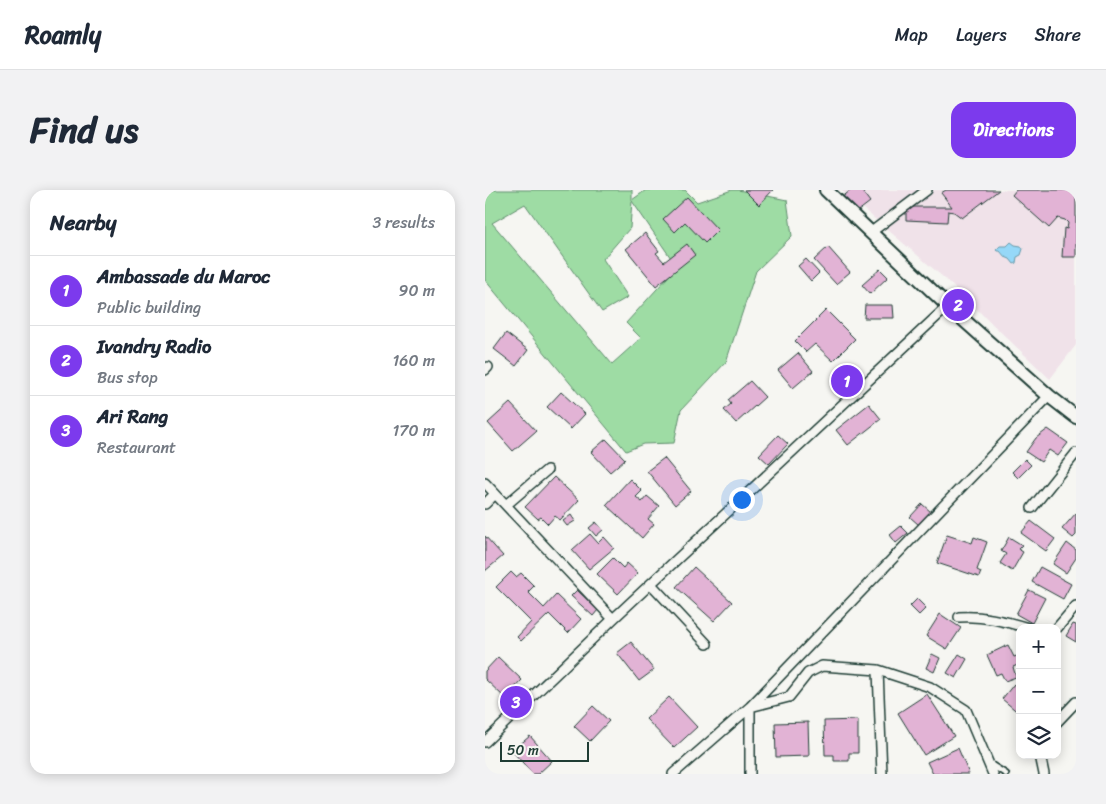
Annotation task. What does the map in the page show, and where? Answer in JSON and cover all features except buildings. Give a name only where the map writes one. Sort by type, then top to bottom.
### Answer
[{"type":"street","points":[[827,190],[947,306],[1049,396],[1076,417]]},
{"type":"street","points":[[870,233],[927,190]]},
{"type":"street","points":[[485,742],[613,619],[947,306]]},
{"type":"street","points":[[673,774],[750,707],[1049,396]]},
{"type":"street","points":[[1033,508],[1076,453]]},
{"type":"street","points":[[506,505],[547,470]]},
{"type":"street","points":[[485,483],[613,619]]},
{"type":"street","points":[[485,504],[495,494]]},
{"type":"street","points":[[651,584],[707,644]]},
{"type":"street","points":[[1060,624],[1076,606]]},
{"type":"street","points":[[959,617],[974,616],[1016,624]]},
{"type":"street","points":[[750,707],[789,697],[807,673],[822,666],[878,670],[930,687],[966,710],[993,774]]},
{"type":"street","points":[[878,670],[882,774]]},
{"type":"street","points":[[1061,718],[1076,702]]},
{"type":"street","points":[[750,707],[750,774]]},
{"type":"street","points":[[1041,759],[1044,774]]},
{"type":"lane","points":[[988,762],[1006,774]]},
{"type":"shaded area","points":[[841,190],[1076,190],[1076,345],[1050,379],[943,277]]},
{"type":"green space","points":[[485,190],[632,190],[632,200],[646,190],[685,190],[697,202],[732,190],[738,190],[787,200],[792,236],[756,271],[726,362],[681,410],[674,443],[643,444],[626,451],[485,280]],"holes":[[[632,201],[677,267],[626,323],[641,338],[612,364],[492,223],[525,204],[602,312],[628,297],[603,259],[630,228]]]},
{"type":"water","points":[[1011,242],[1021,246],[1023,249],[1014,264],[1000,251],[996,250],[1000,246],[1007,246]]},
{"type":"place","name":"Ivandry Radio","points":[[958,305]]},
{"type":"place","name":"Ambassade du Maroc","points":[[847,381]]},
{"type":"place","name":"Ari Rang","points":[[516,702]]}]
